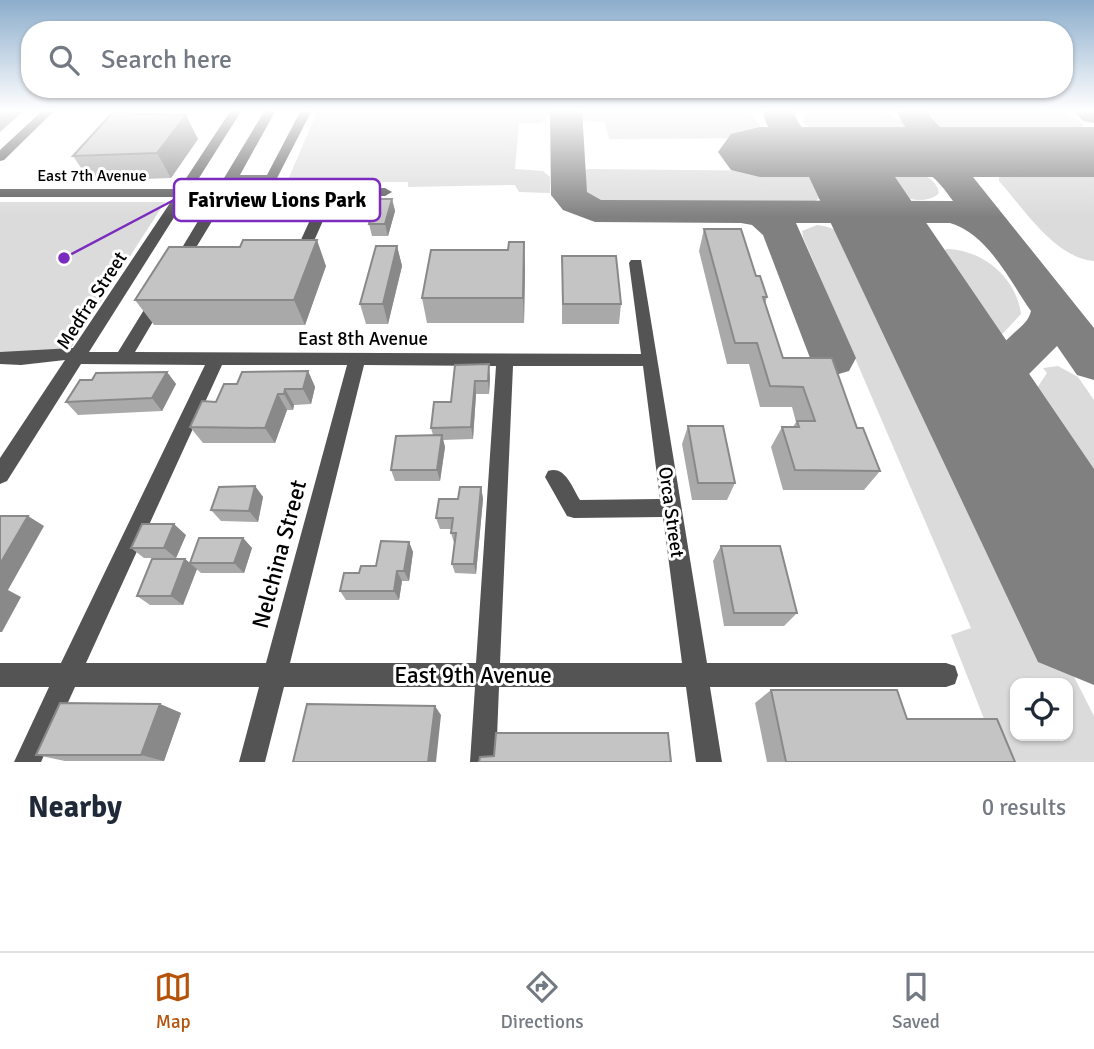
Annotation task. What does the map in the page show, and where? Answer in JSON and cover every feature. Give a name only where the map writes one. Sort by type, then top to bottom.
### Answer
[{"type":"street","name":"Medfra Street","points":[[0,475],[214,146]]},
{"type":"street","points":[[123,358],[188,259],[250,146]]},
{"type":"street","points":[[227,185],[271,180],[289,146]]},
{"type":"street","points":[[227,185],[329,192],[385,192]]},
{"type":"street","points":[[278,259],[299,259],[329,192]]},
{"type":"street","name":"East 7th Avenue","points":[[0,193],[184,193]]},
{"type":"street","name":"Orca Street","points":[[636,263],[709,762]]},
{"type":"street","name":"East 8th Avenue","points":[[0,358],[21,359],[70,353],[76,358],[650,360]]},
{"type":"street","points":[[27,762],[217,358]]},
{"type":"street","name":"Nelchina Street","points":[[252,762],[357,359]]},
{"type":"street","points":[[483,762],[505,359]]},
{"type":"street","points":[[555,477],[574,509],[671,508]]},
{"type":"street","name":"East 9th Avenue","points":[[0,675],[946,675]]},
{"type":"shaded area","points":[[303,146],[517,146],[515,169],[543,171],[550,177],[550,193],[519,192],[515,185],[408,187],[408,182],[287,182]]},
{"type":"shaded area","points":[[587,169],[804,171],[817,178],[823,187],[820,198],[813,202],[613,204],[593,198],[586,192],[582,173]]},
{"type":"shaded area","points":[[907,171],[931,180],[939,193],[926,199],[911,199],[886,184],[887,175]]},
{"type":"shaded area","points":[[1005,173],[1094,173],[1094,261],[1080,258],[1053,242],[999,181],[999,177]]},
{"type":"shaded area","points":[[0,202],[165,202],[67,354],[0,362]]},
{"type":"shaded area","points":[[817,225],[830,228],[845,236],[857,250],[1094,716],[1094,762],[1001,762],[951,635],[971,628],[802,231]]},
{"type":"shaded area","points":[[947,249],[973,254],[985,260],[1005,277],[1012,288],[1021,314],[994,343],[983,339],[939,273],[934,254]]},
{"type":"shaded area","points":[[1058,366],[1078,377],[1094,400],[1094,523],[1034,422],[1031,397],[1047,373],[1043,368]]},
{"type":"building","points":[[82,146],[163,146],[157,153],[73,156]]},
{"type":"building","points":[[376,199],[392,199],[385,224],[369,224]]},
{"type":"building","points":[[704,229],[741,229],[756,276],[760,276],[767,297],[763,297],[783,358],[832,358],[857,428],[863,428],[880,471],[795,470],[782,427],[799,427],[797,421],[815,421],[803,387],[770,386],[757,343],[735,343]]},
{"type":"building","points":[[243,240],[317,240],[294,300],[135,300],[169,247],[240,247]]},
{"type":"building","points":[[509,242],[524,242],[523,298],[422,298],[431,250],[508,250]]},
{"type":"building","points":[[376,246],[397,246],[383,304],[360,304]]},
{"type":"building","points":[[562,256],[616,256],[621,304],[563,304]]},
{"type":"building","points":[[489,364],[488,381],[475,381],[471,427],[431,428],[434,402],[451,402],[455,365]]},
{"type":"building","points":[[308,371],[303,389],[285,389],[284,394],[278,394],[265,428],[190,427],[202,401],[216,402],[224,384],[237,384],[242,372]]},
{"type":"building","points":[[167,372],[152,398],[66,402],[80,380],[92,380],[96,373]]},
{"type":"building","points":[[688,426],[723,426],[735,483],[698,483]]},
{"type":"building","points":[[442,435],[437,470],[391,470],[396,436]]},
{"type":"building","points":[[255,486],[249,511],[211,510],[219,487]]},
{"type":"building","points":[[460,487],[481,487],[474,564],[452,564],[456,533],[451,533],[453,518],[436,518],[439,499],[458,499]]},
{"type":"building","points":[[0,516],[28,516],[0,564]]},
{"type":"building","points":[[142,524],[174,524],[164,548],[131,548]]},
{"type":"building","points":[[199,538],[243,538],[234,563],[190,563]]},
{"type":"building","points":[[381,541],[409,542],[404,571],[397,571],[394,591],[340,591],[344,573],[359,573],[361,566],[376,566]]},
{"type":"building","points":[[721,546],[780,546],[797,613],[734,613]]},
{"type":"building","points":[[152,559],[185,559],[171,596],[137,596]]},
{"type":"building","points":[[771,690],[897,690],[907,719],[997,719],[1015,762],[786,762]]},
{"type":"building","points":[[60,703],[160,704],[141,755],[36,755]]},
{"type":"building","points":[[307,704],[435,706],[428,762],[293,762]]},
{"type":"building","points":[[496,733],[668,733],[671,762],[479,762],[480,757],[494,756]]},
{"type":"taxiway","points":[[567,146],[569,195],[576,202],[595,211],[951,212],[978,219],[994,230]]},
{"type":"taxiway","points":[[809,146],[840,152]]},
{"type":"taxiway","points":[[950,146],[980,152]]},
{"type":"taxiway","points":[[904,152],[936,163],[952,175],[994,230]]},
{"type":"taxiway","points":[[743,212],[764,216],[781,230],[832,358]]},
{"type":"taxiway","points":[[994,230],[1054,309]]},
{"type":"taxiway","points":[[989,421],[986,400],[992,380],[1039,336],[1052,317],[1054,309]]},
{"type":"taxiway","points":[[1054,309],[1094,362]]},
{"type":"runway","points":[[760,152],[1094,152]]},
{"type":"runway","points":[[852,178],[1094,606]]},
{"type":"place","name":"Fairview Lions Park","points":[[64,258]]}]
